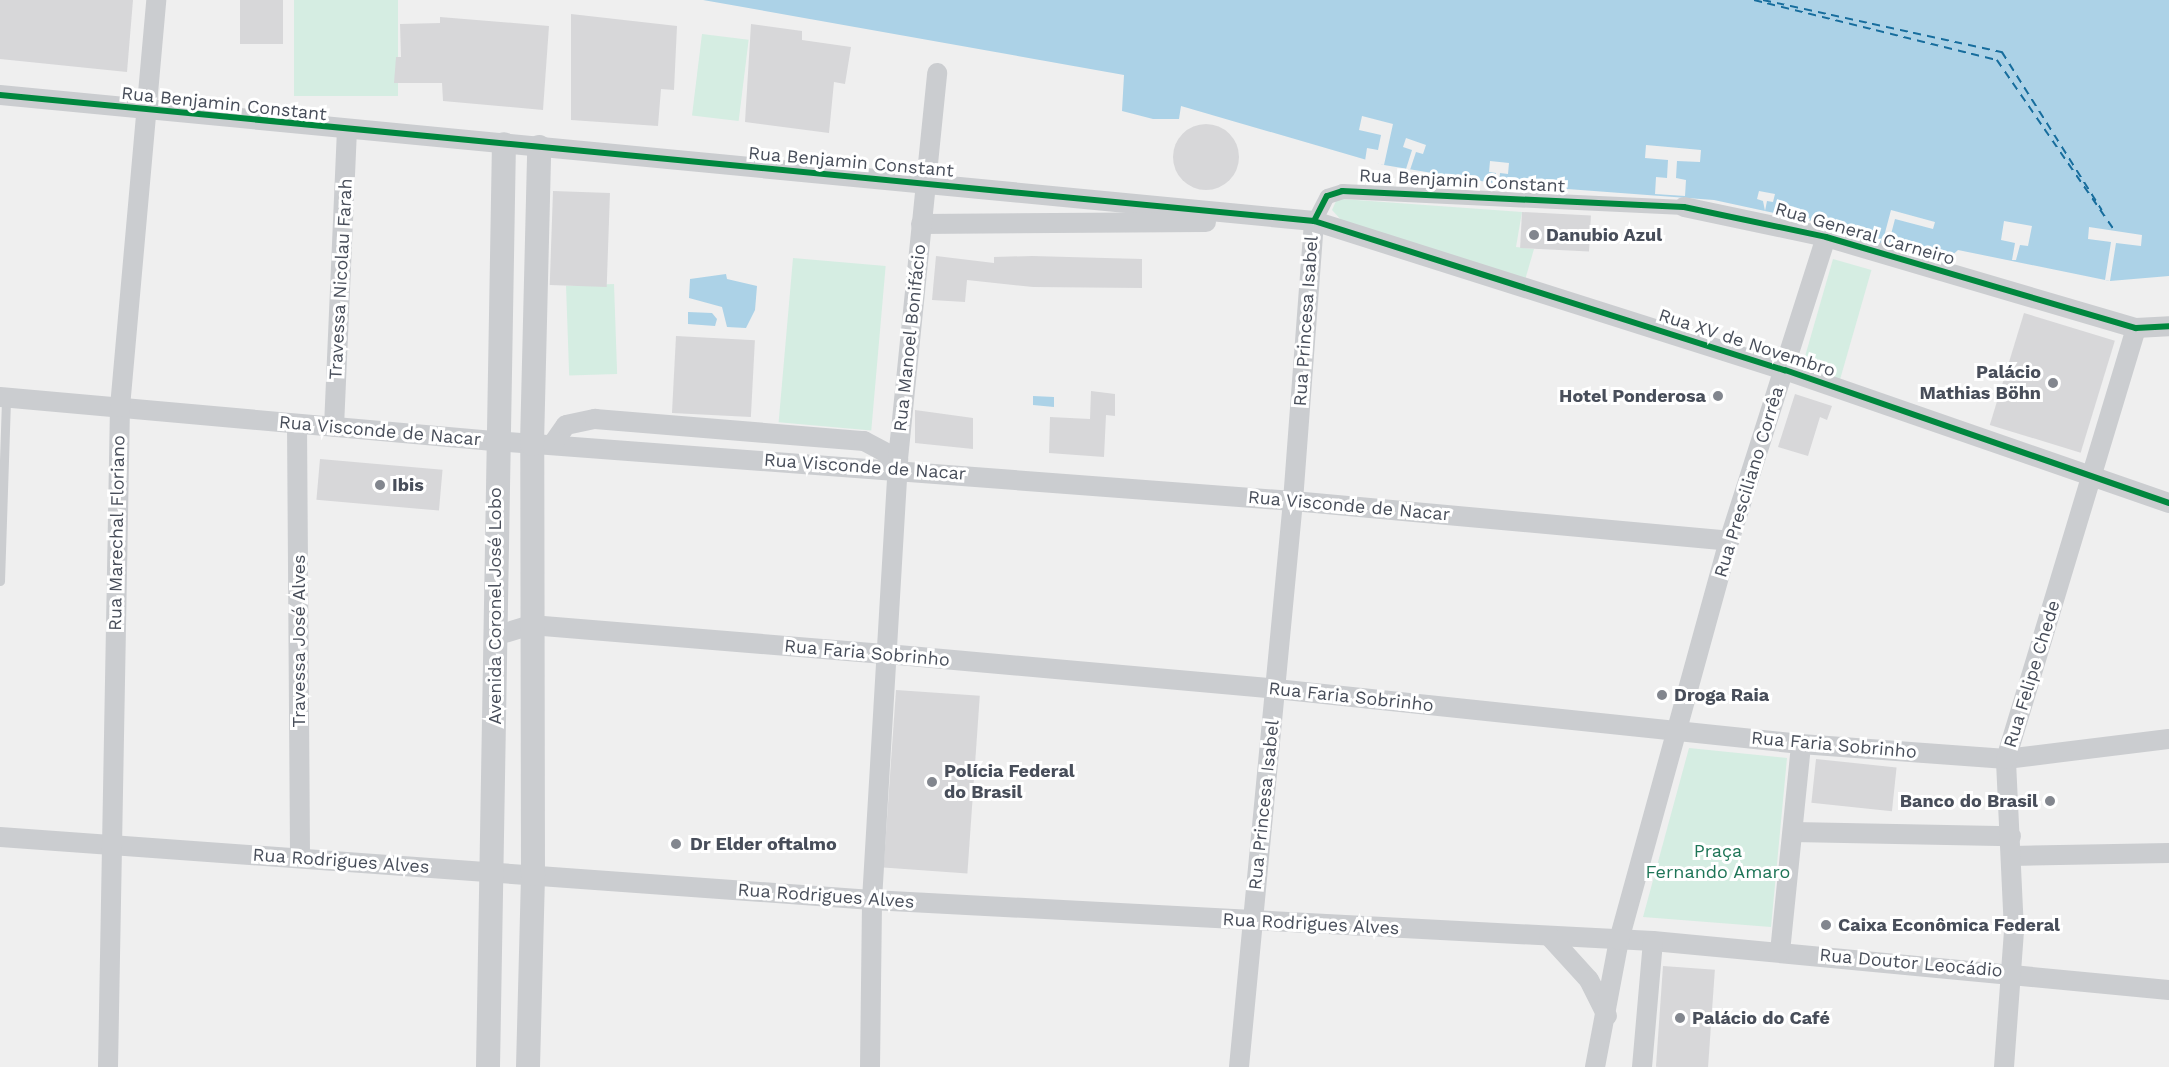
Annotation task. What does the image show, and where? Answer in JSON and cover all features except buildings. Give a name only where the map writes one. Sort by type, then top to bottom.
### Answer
[{"type":"street","name":"Rua Marechal Floriano","points":[[108,1067],[120,406],[144,112],[156,0]]},
{"type":"street","name":"Rua Manoel Bonifácio","points":[[870,1067],[872,900],[898,464],[937,73]]},
{"type":"street","name":"Rua Benjamin Constant","points":[[0,95],[144,112],[1314,221],[1323,201],[1342,191],[1684,207]]},
{"type":"street","name":"Travessa Nicolau Farah","points":[[334,427],[348,130]]},
{"type":"street","name":"Avenida Coronel José Lobo","points":[[489,1067],[493,871],[496,441],[504,144]]},
{"type":"street","name":"Avenida Coronel José Lobo","points":[[528,1067],[533,874],[531,625],[542,444],[539,147]]},
{"type":"street","name":"Rua General Carneiro","points":[[1684,207],[1826,237],[2136,328],[2169,326]]},
{"type":"street","points":[[921,224],[1314,221]]},
{"type":"street","name":"Rua XV de Novembro","points":[[1314,221],[1785,370],[2169,503]]},
{"type":"street","name":"Rua Princesa Isabel","points":[[1239,1067],[1293,501],[1314,221]]},
{"type":"street","name":"Rua Presciliano Corrêa","points":[[1595,1067],[1607,1016],[1619,940],[1679,730],[1729,541],[1826,237]]},
{"type":"street","name":"Rua Felipe Chede","points":[[2004,1067],[2014,973],[2012,856],[2006,759],[2136,328]]},
{"type":"street","name":"Rua Visconde de Nacar","points":[[3,397],[496,441],[898,464],[1729,541]]},
{"type":"street","points":[[542,444],[566,425],[595,419],[864,441],[898,464]]},
{"type":"street","name":"Travessa José Alves","points":[[297,424],[300,858]]},
{"type":"street","points":[[495,636],[531,625]]},
{"type":"street","name":"Rua Faria Sobrinho","points":[[531,625],[1276,689],[1801,744],[2006,759],[2169,739]]},
{"type":"street","points":[[1780,952],[1801,744]]},
{"type":"street","points":[[1793,832],[2010,836]]},
{"type":"street","name":"Rua Rodrigues Alves","points":[[0,837],[872,900],[1653,941]]},
{"type":"street","points":[[2012,856],[2169,853]]},
{"type":"street","points":[[1549,936],[1589,980],[1607,1016]]},
{"type":"street","points":[[1642,1067],[1653,941]]},
{"type":"street","name":"Rua Doutor Leocádio","points":[[1653,941],[2014,973],[2169,990]]},
{"type":"lane","points":[[0,581],[3,397]]},
{"type":"green space","points":[[294,0],[398,0],[398,96],[294,96]]},
{"type":"green space","points":[[702,34],[749,40],[739,121],[692,115]]},
{"type":"green space","points":[[1342,199],[1522,212],[1516,247],[1534,249],[1525,280],[1343,222],[1332,210],[1336,201]]},
{"type":"green space","points":[[793,258],[886,266],[871,430],[779,422]]},
{"type":"green space","points":[[1833,259],[1871,270],[1840,380],[1802,369]]},
{"type":"green space","points":[[614,284],[617,374],[569,376],[566,286]]},
{"type":"green space","name":"Praça Fernando Amaro","points":[[1689,748],[1787,758],[1771,927],[1643,917]]},
{"type":"water","points":[[703,0],[2169,0],[2169,276],[2110,281],[1958,250],[1947,260],[1838,232],[1839,227],[1714,200],[1499,184],[1384,165],[1181,106],[1179,119],[1153,119],[1122,111],[1124,75]]},
{"type":"water","points":[[726,274],[727,279],[757,286],[755,310],[746,328],[727,327],[722,307],[689,298],[690,279]]},
{"type":"water","points":[[688,312],[712,313],[717,319],[715,326],[688,324]]},
{"type":"water","points":[[1033,396],[1054,397],[1054,407],[1033,405]]},
{"type":"pier","points":[[1362,116],[1393,124],[1384,165],[1365,161],[1367,148],[1378,150],[1381,135],[1359,130]]},
{"type":"pier","points":[[1406,138],[1426,145],[1423,154],[1416,152],[1410,170],[1406,169],[1412,150],[1403,147]]},
{"type":"pier","points":[[1646,145],[1701,150],[1700,162],[1677,161],[1676,178],[1686,180],[1685,196],[1655,194],[1656,177],[1667,178],[1668,160],[1645,158]]},
{"type":"pier","points":[[1490,161],[1509,163],[1508,174],[1500,173],[1499,184],[1495,184],[1496,173],[1489,172]]},
{"type":"pier","points":[[1759,191],[1775,194],[1773,202],[1767,201],[1765,211],[1763,201],[1757,199]]},
{"type":"pier","points":[[1891,210],[1935,222],[1933,229],[1895,219],[1888,246],[1882,244]]},
{"type":"pier","points":[[2004,221],[2032,226],[2028,246],[2020,245],[2016,260],[2012,260],[2015,243],[2001,240]]},
{"type":"pier","points":[[2089,227],[2142,235],[2141,246],[2116,243],[2110,281],[2105,280],[2111,242],[2088,239]]},
{"type":"ferry route","points":[[1754,0],[1997,60],[2115,231]]},
{"type":"ferry route","points":[[1763,0],[2002,52],[2102,210]]},
{"type":"cycle path","points":[[0,95],[1314,221],[1785,370],[2169,503]]},
{"type":"cycle path","points":[[1314,221],[1327,196],[1342,191],[1684,207],[1826,237],[2136,328],[2169,326]]},
{"type":"place","name":"Danubio Azul","points":[[1534,235]]},
{"type":"place","name":"Palácio Mathias Böhn","points":[[2053,383]]},
{"type":"place","name":"Hotel Ponderosa","points":[[1718,396]]},
{"type":"place","name":"Ibis","points":[[380,485]]},
{"type":"place","name":"Droga Raia","points":[[1662,695]]},
{"type":"place","name":"Polícia Federal do Brasil","points":[[932,782]]},
{"type":"place","name":"Banco do Brasil","points":[[2050,801]]},
{"type":"place","name":"Dr Elder oftalmo","points":[[676,844]]},
{"type":"place","name":"Caixa Econômica Federal","points":[[1826,925]]},
{"type":"place","name":"Palácio do Café","points":[[1680,1018]]}]
